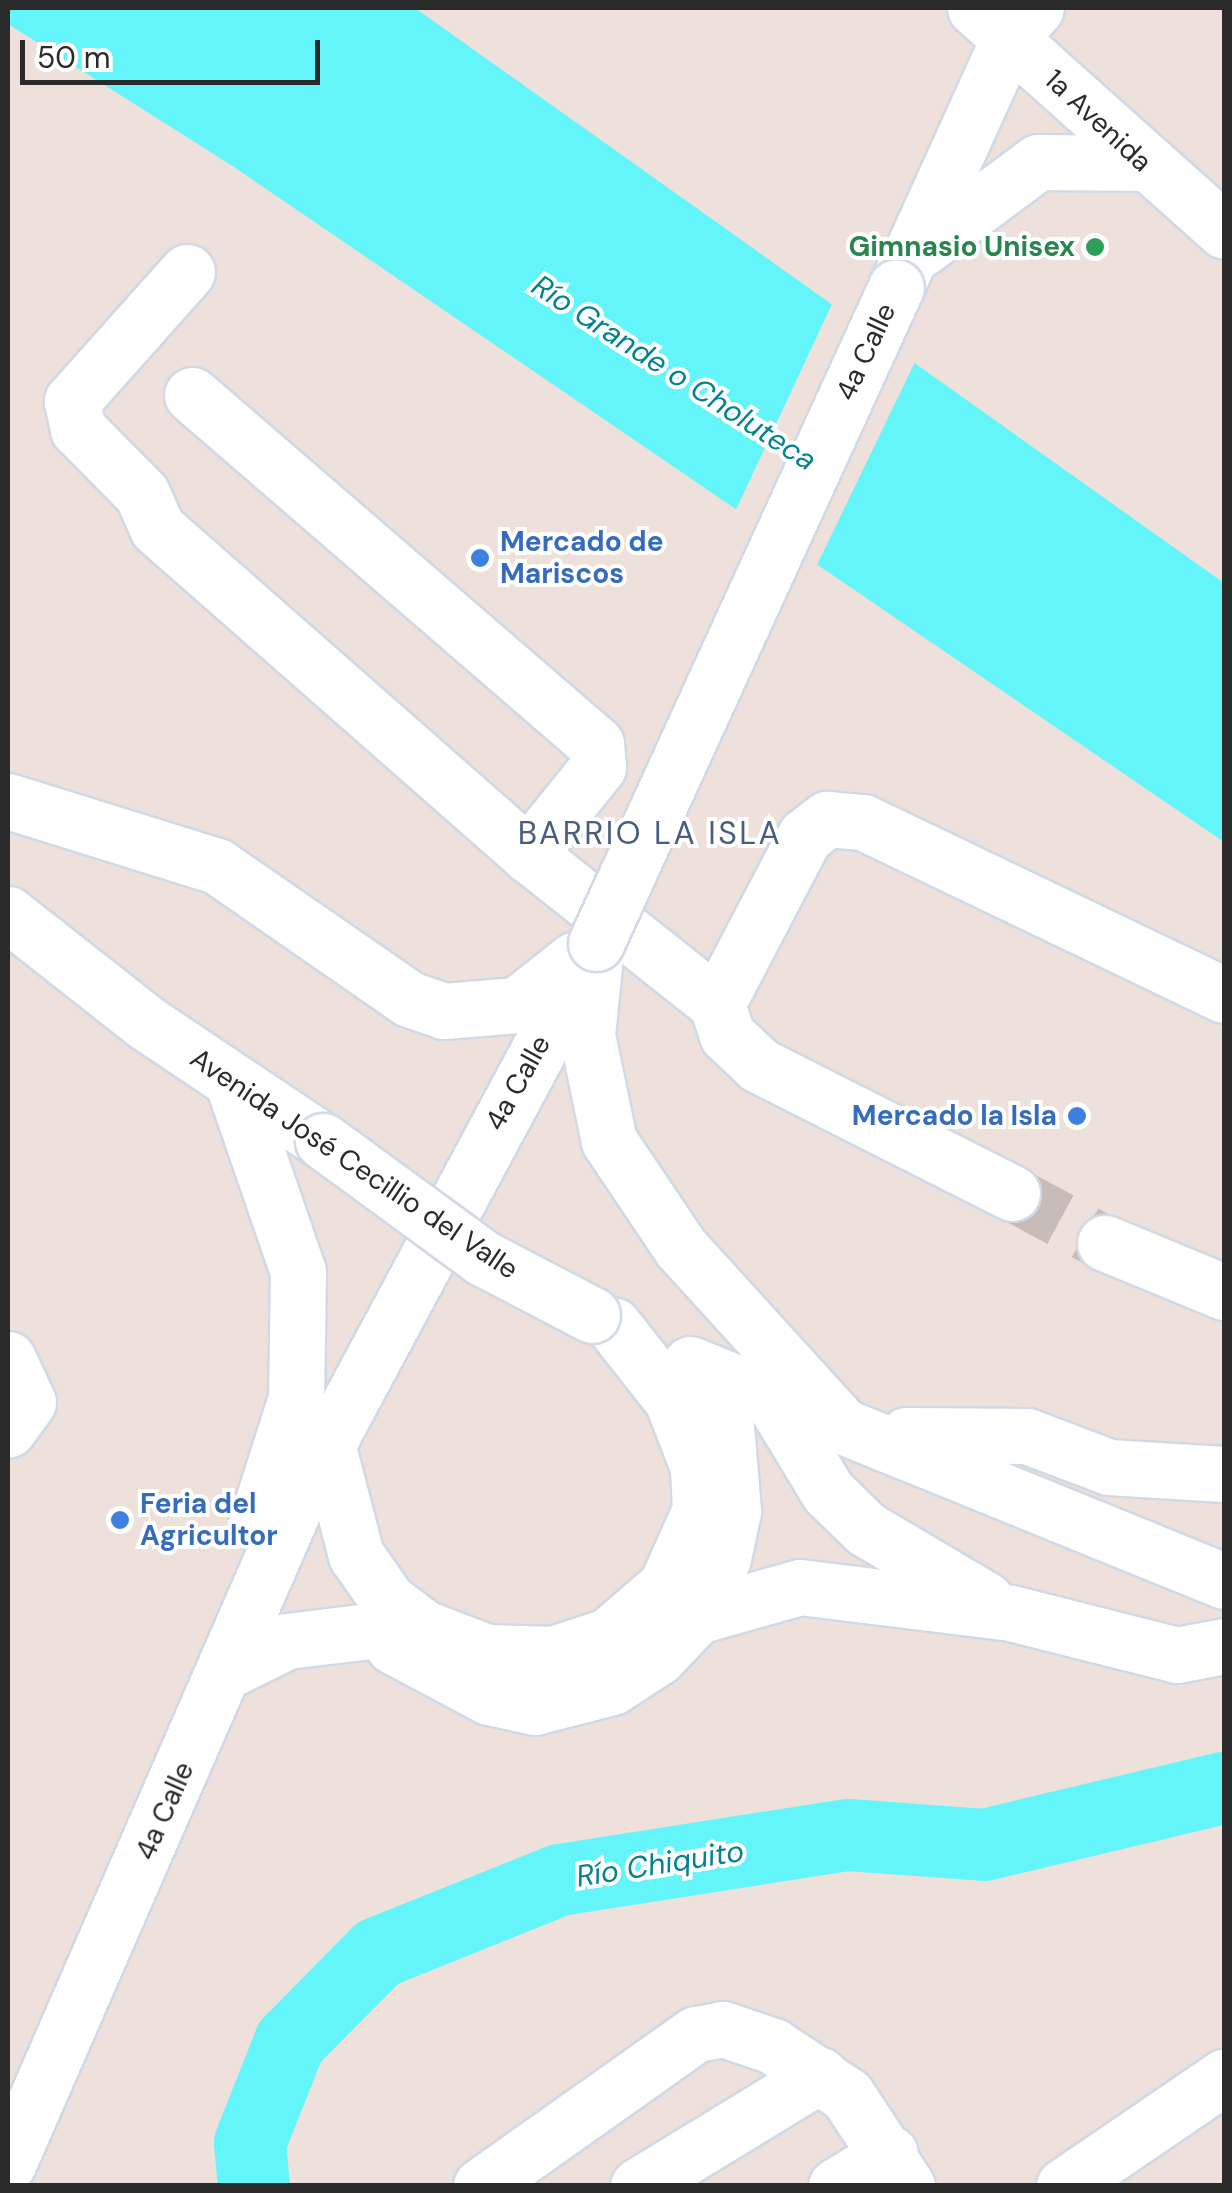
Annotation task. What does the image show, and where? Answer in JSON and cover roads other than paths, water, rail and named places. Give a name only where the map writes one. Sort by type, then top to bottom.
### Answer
[{"type":"street","name":"1a Avenida","points":[[1007,18],[1143,163],[1224,231]]},
{"type":"street","name":"4a Calle","points":[[8,2164],[298,1499],[596,943],[902,274],[1007,18]]},
{"type":"street","points":[[902,274],[1038,162],[1143,163]]},
{"type":"street","points":[[188,272],[72,401],[78,429],[142,494],[156,528],[528,854],[718,1004],[727,1034],[759,1065],[1012,1193]]},
{"type":"street","points":[[192,395],[596,744],[598,768],[528,854]]},
{"type":"street","points":[[8,802],[217,866],[395,990],[444,1011],[516,1005],[596,943]]},
{"type":"street","points":[[718,1004],[805,836],[827,819],[862,822],[1224,995]]},
{"type":"street","name":"Avenida José Cecillio del Valle","points":[[8,914],[233,1083],[323,1141],[483,1258],[603,1320],[756,1373],[854,1430],[926,1455],[1224,1581]]},
{"type":"street","points":[[596,943],[587,1035],[609,1140],[681,1248],[828,1492],[866,1529],[1011,1613]]},
{"type":"street","points":[[42,2091],[104,1893],[221,1632],[296,1398],[298,1272],[233,1083]]},
{"type":"street","points":[[1105,1243],[1224,1292]]},
{"type":"street","points":[[327,1444],[356,1556],[388,1600],[424,1628],[487,1652],[553,1654],[608,1636],[666,1586],[700,1510],[698,1467],[672,1400],[603,1320]]},
{"type":"street","points":[[8,1360],[28,1402],[8,1430]]},
{"type":"street","points":[[697,1616],[733,1511],[756,1373]]},
{"type":"street","points":[[854,1430],[1028,1436],[1109,1468],[1224,1474]]},
{"type":"street","points":[[298,1499],[348,1606],[370,1632],[444,1676],[535,1707],[612,1687],[697,1616],[800,1586],[1011,1613],[1177,1655],[1224,1646]]},
{"type":"street","points":[[226,1671],[287,1641],[370,1632]]},
{"type":"street","points":[[482,2186],[696,2034],[724,2028],[820,2075],[898,2169],[836,2186]]},
{"type":"street","points":[[638,2186],[820,2075]]},
{"type":"street","points":[[1064,2186],[1224,2077]]},
{"type":"water","name":"Río Grande o Choluteca","points":[[8,8],[415,8],[1224,583],[1224,842],[234,167],[8,24]]},
{"type":"waterway","name":"Río Chiquito","points":[[254,2186],[250,2143],[290,2042],[378,1953],[560,1880],[848,1835],[984,1845],[1224,1788]]},
{"type":"tunnel","points":[[1012,1193],[1105,1243]]},
{"type":"place","name":"Gimnasio Unisex","points":[[1095,247]]},
{"type":"place","name":"Mercado de Mariscos","points":[[480,558]]},
{"type":"place","name":"Mercado la Isla","points":[[1077,1116]]},
{"type":"place","name":"Feria del Agricultor","points":[[120,1520]]},
{"type":"district","name":"BARRIO LA ISLA","points":[[650,833]]}]
